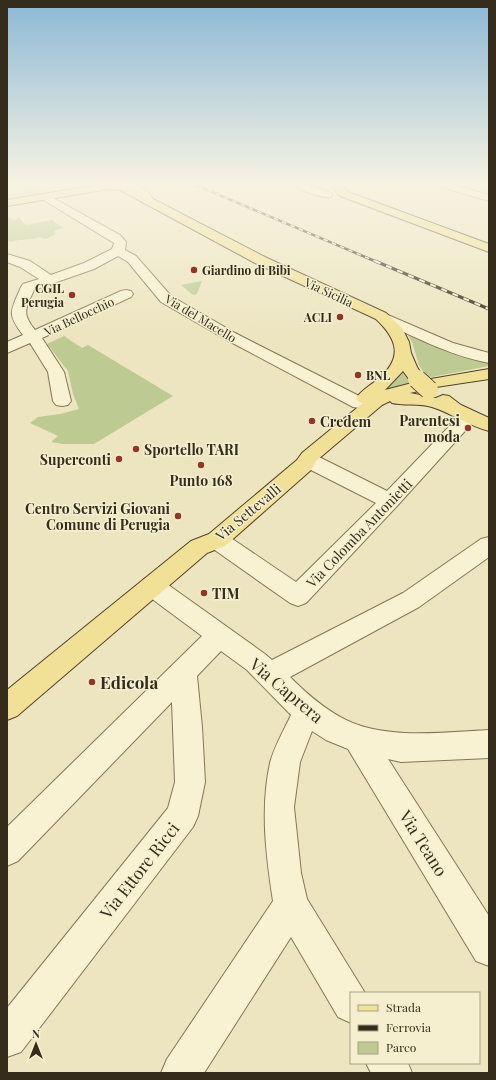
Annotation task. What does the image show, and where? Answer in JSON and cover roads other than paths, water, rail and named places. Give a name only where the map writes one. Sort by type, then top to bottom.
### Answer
[{"type":"main road","name":"Via Sicilia","points":[[210,233],[260,260],[381,316]]},
{"type":"main road","points":[[449,233],[489,248]]},
{"type":"main road","points":[[381,316],[394,328],[401,342],[403,353],[409,368],[423,384],[462,413]]},
{"type":"main road","points":[[208,544],[205,532],[394,373],[402,361],[403,353]]},
{"type":"main road","name":"Via Settevalli","points":[[7,707],[152,586],[208,544],[308,464],[309,457],[376,401],[395,392],[436,382],[489,374]]},
{"type":"main road","points":[[308,464],[384,404],[398,399],[414,398],[429,400],[489,425]]},
{"type":"street","points":[[14,293],[49,279],[89,266],[118,251],[120,242],[108,233]]},
{"type":"street","name":"Via del Macello","points":[[118,251],[132,259],[166,299],[230,336],[359,403]]},
{"type":"street","points":[[7,258],[25,264],[49,279]]},
{"type":"street","name":"Via Bellocchio","points":[[28,287],[18,311],[20,321],[33,337],[56,372],[62,401]]},
{"type":"street","name":"Via Bellocchio","points":[[7,348],[126,294]]},
{"type":"street","points":[[381,316],[451,349],[475,356],[489,358]]},
{"type":"street","name":"Via Colomba Antonietti","points":[[208,544],[298,596],[390,501],[462,413]]},
{"type":"street","points":[[308,464],[390,501]]},
{"type":"street","points":[[269,675],[411,600],[489,545]]},
{"type":"street","name":"Via Caprera","points":[[152,586],[256,662],[306,711],[336,730],[358,739],[401,748],[489,744]]},
{"type":"street","points":[[7,850],[219,636]]},
{"type":"street","name":"Via Ettore Ricci","points":[[7,1038],[182,816],[190,782],[188,727],[183,673]]},
{"type":"street","points":[[306,711],[285,762],[279,807],[285,873],[291,905],[350,1002]]},
{"type":"street","name":"Via Teano","points":[[358,739],[489,948]]},
{"type":"street","points":[[181,1073],[291,905]]},
{"type":"street","points":[[387,1064],[392,1073]]},
{"type":"railway","points":[[310,233],[377,262]]},
{"type":"railway","points":[[375,261],[489,309]]},
{"type":"place","name":"Giardino di Bibi","points":[[194,270]]},
{"type":"place","name":"CGIL Perugia","points":[[72,295]]},
{"type":"place","name":"ACLI","points":[[340,317]]},
{"type":"place","name":"BNL","points":[[358,375]]},
{"type":"place","name":"Credem","points":[[312,421]]},
{"type":"place","name":"Parentesi moda","points":[[468,428]]},
{"type":"place","name":"Sportello TARI","points":[[136,449]]},
{"type":"place","name":"Superconti","points":[[119,459]]},
{"type":"place","name":"Punto 168","points":[[201,465]]},
{"type":"place","name":"Centro Servizi Giovani Comune di Perugia","points":[[178,516]]},
{"type":"place","name":"TIM","points":[[204,593]]},
{"type":"place","name":"Edicola","points":[[92,682]]}]
